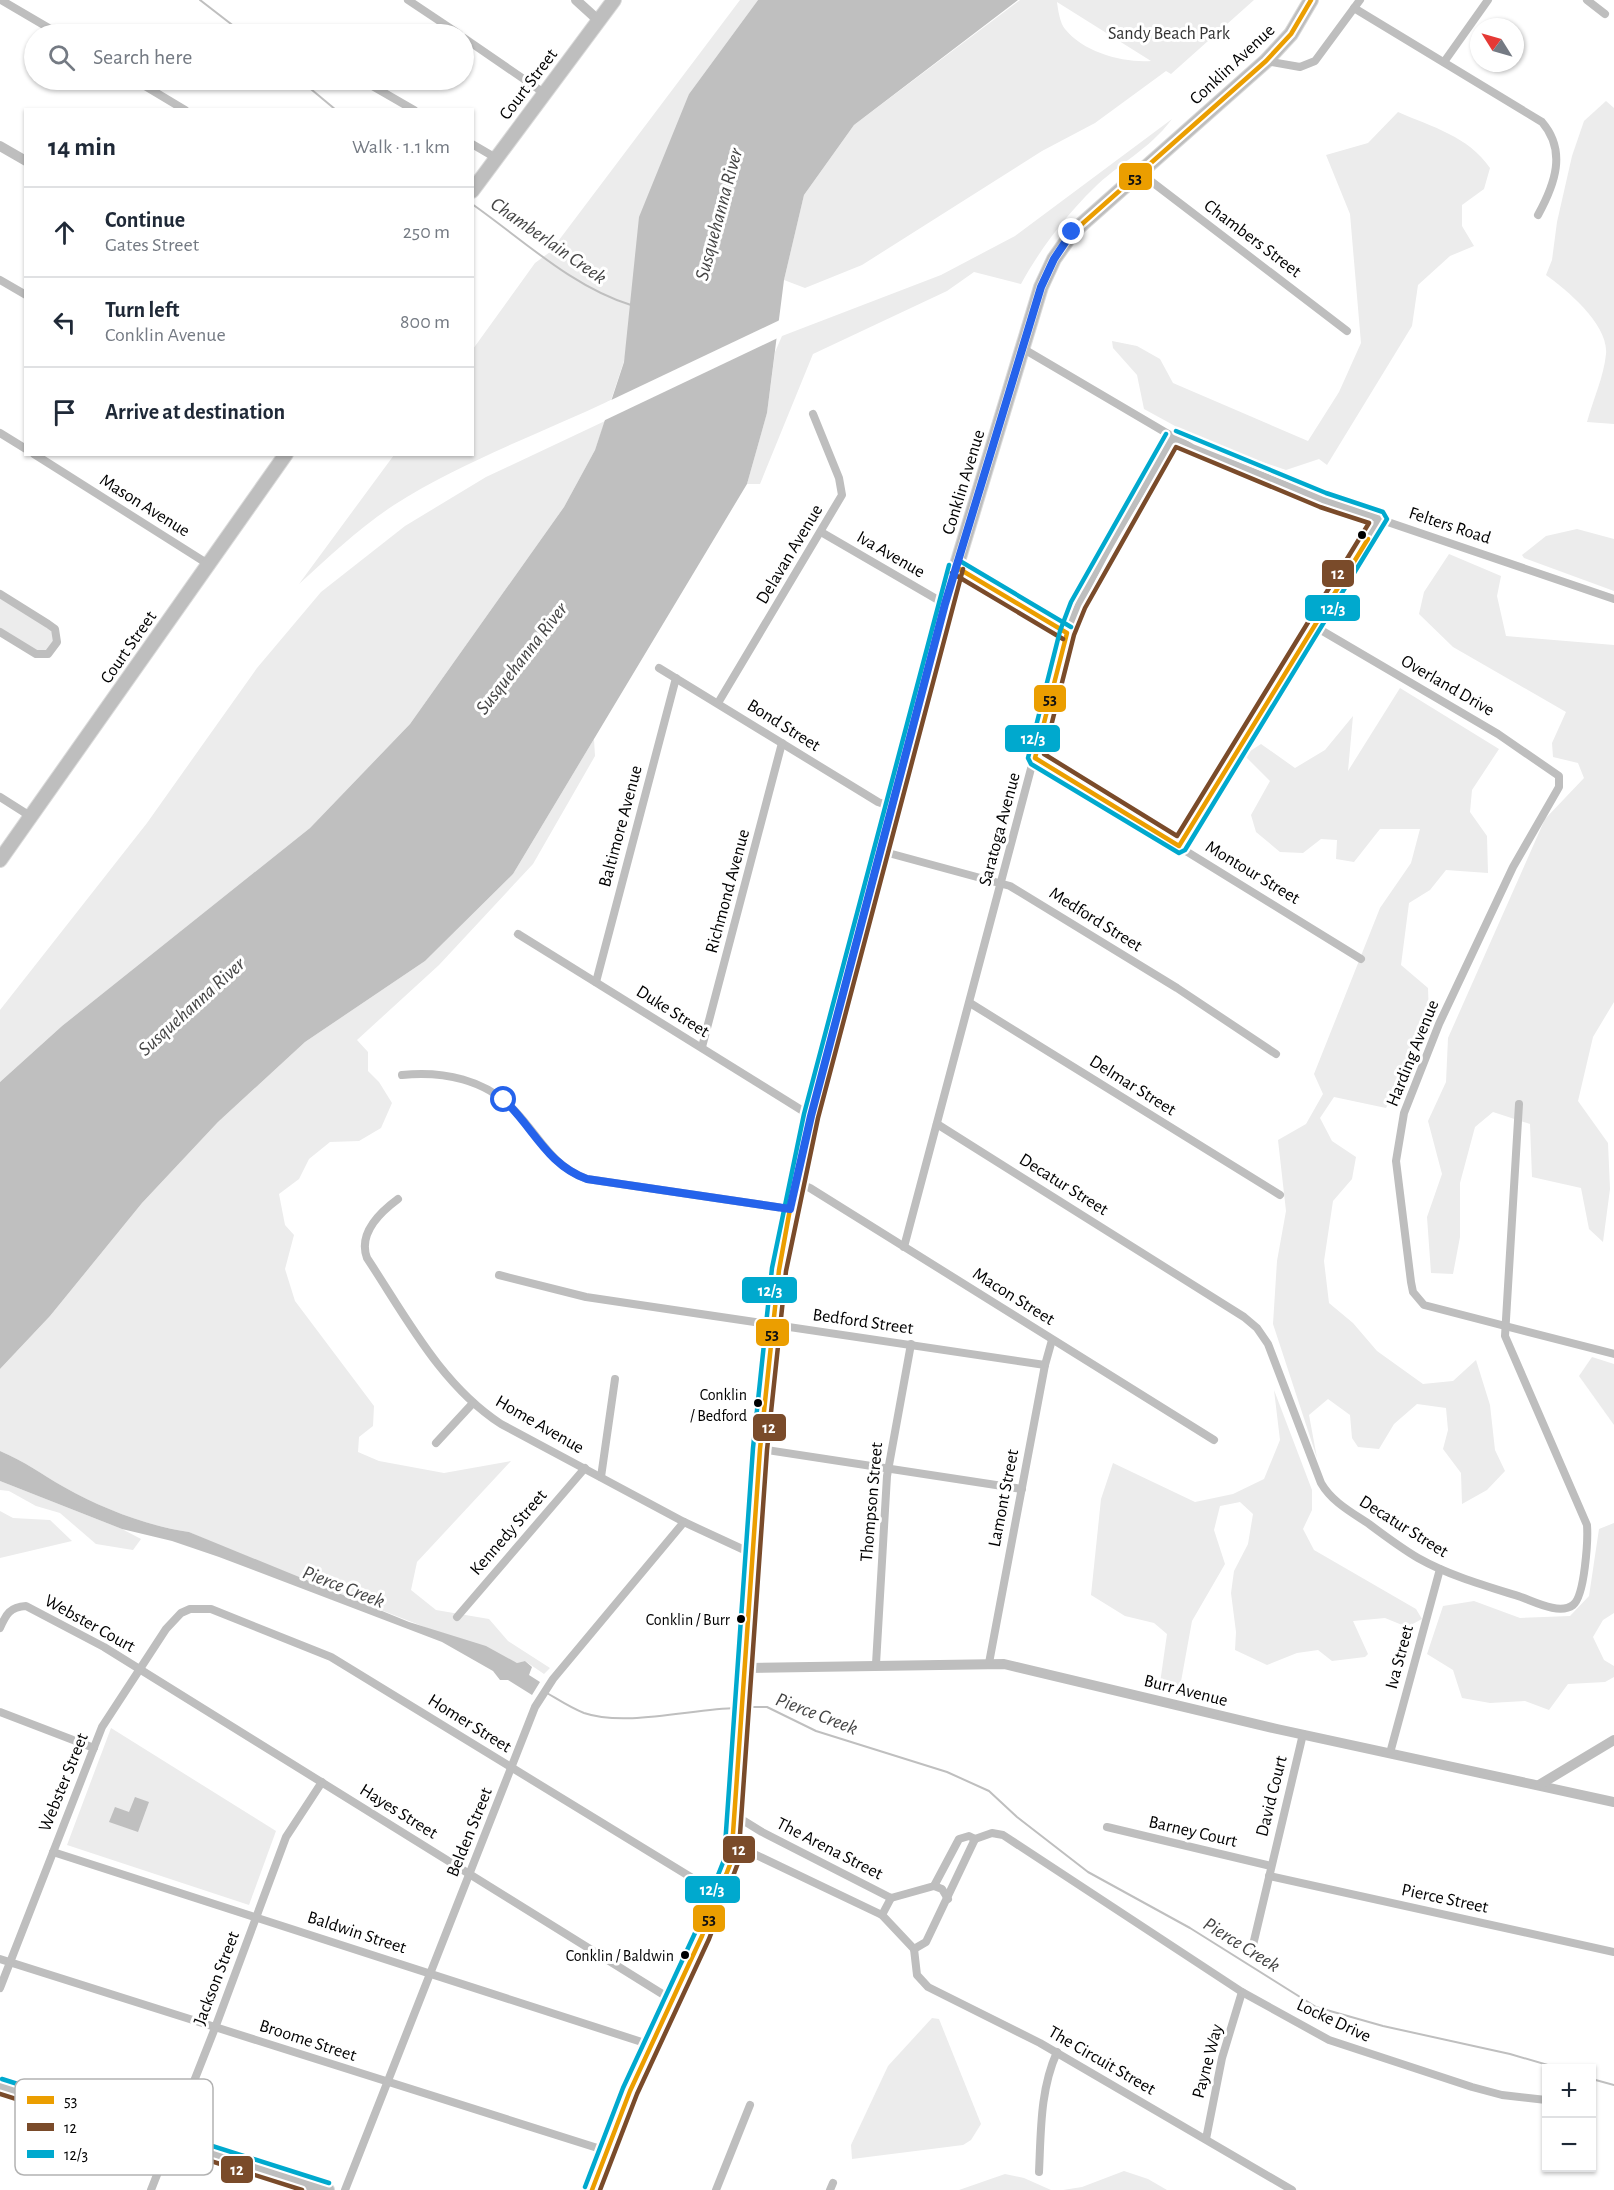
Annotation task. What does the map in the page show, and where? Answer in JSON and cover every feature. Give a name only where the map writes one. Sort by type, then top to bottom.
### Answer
[{"type":"main road","name":"Court Street","points":[[474,188],[614,0]]},
{"type":"main road","name":"Conklin Avenue","points":[[592,2190],[651,2045],[720,1895],[733,1849],[760,1449],[772,1324],[790,1209],[811,1116],[945,604],[1041,287],[1060,248],[1096,209],[1266,61],[1291,34],[1310,4]]},
{"type":"main road","name":"Court Street","points":[[0,860],[285,456]]},
{"type":"main road","points":[[0,2086],[15,2091]]},
{"type":"main road","points":[[213,2154],[327,2190]]},
{"type":"street","points":[[1,0],[42,24]]},
{"type":"street","points":[[408,0],[444,24]]},
{"type":"street","points":[[576,0],[598,20]]},
{"type":"street","points":[[1266,61],[1300,68],[1315,61],[1360,0]]},
{"type":"street","points":[[1444,62],[1488,0]]},
{"type":"street","points":[[1587,0],[1605,14]]},
{"type":"street","points":[[1354,8],[1532,115],[1553,135],[1557,161],[1538,215]]},
{"type":"street","points":[[474,45],[544,93]]},
{"type":"street","points":[[152,90],[182,108]]},
{"type":"street","points":[[379,90],[411,108]]},
{"type":"street","points":[[474,145],[496,158]]},
{"type":"street","points":[[0,146],[24,160]]},
{"type":"street","name":"Chambers Street","points":[[1139,172],[1347,330]]},
{"type":"street","points":[[0,280],[24,294]]},
{"type":"street","name":"Felters Road","points":[[1022,348],[1173,438],[1323,500],[1614,598]]},
{"type":"street","name":"Delavan Avenue","points":[[718,704],[842,495],[839,478],[813,414]]},
{"type":"street","points":[[0,446],[3,435],[24,448]]},
{"type":"street","name":"Saratoga Avenue","points":[[904,1247],[1067,633],[1078,605],[1103,559],[1173,438]]},
{"type":"street","name":"Mason Avenue","points":[[37,456],[208,564]]},
{"type":"street","points":[[1179,846],[1380,519]]},
{"type":"street","name":"Iva Avenue","points":[[821,532],[945,604]]},
{"type":"street","points":[[956,567],[1067,633]]},
{"type":"street","points":[[0,594],[55,629],[57,642],[48,654],[36,654],[0,632]]},
{"type":"street","name":"Overland Drive","points":[[1314,626],[1498,734],[1553,771],[1561,781]]},
{"type":"street","name":"Bond Street","points":[[659,668],[878,802],[892,807]]},
{"type":"street","name":"Baltimore Avenue","points":[[596,982],[676,678]]},
{"type":"street","name":"Richmond Avenue","points":[[702,1047],[782,743]]},
{"type":"street","name":"Montour Street","points":[[1035,758],[1361,959]]},
{"type":"street","name":"Harding Avenue","points":[[1561,781],[1513,867],[1439,1023],[1410,1094],[1396,1161],[1411,1282],[1418,1301],[1424,1305],[1614,1354]]},
{"type":"street","points":[[0,797],[30,816]]},
{"type":"street","name":"Medford Street","points":[[881,851],[1001,882],[1177,988],[1276,1054]]},
{"type":"street","name":"Duke Street","points":[[518,934],[811,1116]]},
{"type":"street","name":"Delmar Street","points":[[970,1003],[1280,1195]]},
{"type":"street","points":[[402,1074],[445,1074],[480,1086],[516,1111],[550,1157],[562,1167],[581,1177],[790,1209]]},
{"type":"street","name":"Decatur Street","points":[[938,1125],[1244,1317],[1257,1328],[1268,1344],[1327,1495],[1417,1557],[1440,1569],[1560,1609],[1573,1606],[1580,1595],[1588,1539],[1587,1525],[1505,1336],[1519,1104]]},
{"type":"street","name":"Macon Street","points":[[796,1182],[810,1188],[1214,1440]]},
{"type":"street","name":"Home Avenue","points":[[398,1199],[381,1214],[368,1232],[363,1247],[367,1258],[428,1351],[474,1403],[501,1424],[684,1522],[753,1554]]},
{"type":"street","name":"Bedford Street","points":[[500,1275],[580,1296],[1045,1365]]},
{"type":"street","name":"Lamont Street","points":[[989,1663],[1045,1365],[1052,1340]]},
{"type":"street","name":"Thompson Street","points":[[876,1664],[888,1469],[911,1344]]},
{"type":"street","points":[[602,1478],[615,1379]]},
{"type":"street","points":[[436,1443],[474,1403]]},
{"type":"street","points":[[760,1449],[1022,1489]]},
{"type":"street","name":"Kennedy Street","points":[[457,1617],[585,1468]]},
{"type":"street","name":"Belden Street","points":[[345,2190],[429,1973],[540,1698],[553,1679],[684,1522]]},
{"type":"street","name":"Iva Street","points":[[1390,1753],[1440,1569]]},
{"type":"street","name":"Webster Court","points":[[0,1628],[8,1611],[14,1607],[26,1606],[104,1647],[140,1670]]},
{"type":"street","name":"Webster Street","points":[[0,1988],[52,1852],[94,1748],[113,1708],[166,1629],[181,1613],[190,1609]]},
{"type":"street","name":"Homer Street","points":[[190,1609],[211,1610],[331,1657],[720,1895]]},
{"type":"street","name":"Burr Avenue","points":[[745,1668],[989,1663],[1051,1673],[1303,1734],[1614,1802]]},
{"type":"street","name":"Hayes Street","points":[[140,1670],[672,2000]]},
{"type":"street","points":[[0,1712],[94,1748]]},
{"type":"street","name":"David Court","points":[[1271,1866],[1303,1734]]},
{"type":"street","points":[[1539,1785],[1614,1740]]},
{"type":"street","name":"Jackson Street","points":[[195,2079],[288,1831],[322,1782]]},
{"type":"street","name":"The Arena Street","points":[[736,1816],[762,1832],[891,1898],[934,1886]]},
{"type":"street","name":"Barney Court","points":[[1107,1827],[1271,1866]]},
{"type":"street","name":"Locke Drive","points":[[975,1839],[992,1833],[1003,1835],[1242,1992],[1310,2030],[1349,2048],[1472,2087],[1502,2095],[1542,2100]]},
{"type":"street","points":[[914,1949],[926,1942],[948,1899],[975,1839],[969,1836],[959,1839],[934,1886],[942,1889],[948,1899]]},
{"type":"street","name":"The Arena Street","points":[[733,1849],[752,1853],[882,1915],[914,1949]]},
{"type":"street","name":"Baldwin Street","points":[[52,1852],[651,2045]]},
{"type":"street","points":[[1252,1945],[1271,1866]]},
{"type":"street","name":"Pierce Street","points":[[1269,1876],[1614,1952]]},
{"type":"street","points":[[882,1915],[891,1898]]},
{"type":"street","name":"The Circuit Street","points":[[914,1949],[916,1975],[928,1987],[1057,2052],[1292,2190]]},
{"type":"street","name":"Broome Street","points":[[0,1959],[607,2151]]},
{"type":"street","name":"Payne Way","points":[[1206,2139],[1220,2068],[1242,1992]]},
{"type":"street","points":[[1040,2172],[1044,2096],[1050,2067],[1057,2052]]},
{"type":"street","points":[[716,2190],[750,2105]]},
{"type":"street","name":"Jackson Street","points":[[151,2190],[157,2175]]},
{"type":"green space","points":[[740,0],[758,0],[689,94],[624,361],[611,400],[446,475],[394,505],[369,523],[299,584],[393,456],[474,456],[474,348],[535,263],[550,252]]},
{"type":"green space","name":"Sandy Beach Park","points":[[1020,0],[1254,0],[1171,74],[1166,71],[1095,123],[1042,151],[862,265],[805,288],[784,280],[804,195],[854,125]],"holes":[[[1057,2],[1151,61],[1116,58],[1082,44],[1063,26]]]},
{"type":"green space","points":[[1606,101],[1614,108],[1614,424],[1587,422],[1605,362],[1605,343],[1601,332],[1585,309],[1546,275],[1552,260],[1557,222],[1572,156],[1584,121]]},
{"type":"green space","points":[[1398,112],[1460,140],[1481,157],[1490,168],[1484,189],[1462,205],[1462,226],[1474,246],[1450,256],[1418,285],[1412,326],[1327,465],[1319,459],[1286,470],[1206,443],[1144,409],[1137,375],[1113,348],[1112,341],[1137,346],[1160,359],[1173,383],[1308,441],[1339,392],[1361,343],[1350,214],[1326,155],[1368,143]]},
{"type":"green space","points":[[1172,119],[1153,140],[1083,199],[1044,246],[1021,284],[974,272],[947,291],[813,354],[760,484],[747,484],[767,413],[775,352],[782,336],[941,275],[1015,236]]},
{"type":"green space","points":[[605,421],[595,450],[564,507],[410,724],[310,828],[62,1026],[0,1082],[0,1010],[147,823],[257,668],[321,592],[405,526],[486,477]]},
{"type":"green space","points":[[1577,529],[1614,539],[1614,591],[1524,558],[1522,555],[1546,536]]},
{"type":"green space","points":[[1449,554],[1501,576],[1497,596],[1506,636],[1614,645],[1614,1002],[1593,1037],[1578,1101],[1608,1143],[1610,1189],[1603,1242],[1589,1229],[1581,1188],[1532,1177],[1530,1124],[1493,1112],[1475,1127],[1460,1183],[1460,1237],[1453,1274],[1431,1273],[1427,1217],[1442,1174],[1428,1121],[1446,1082],[1448,1038],[1545,819],[1584,778],[1578,763],[1553,757],[1552,743],[1566,712],[1453,647],[1419,614],[1424,592]]},
{"type":"green space","points":[[0,593],[48,624],[57,642],[41,654],[0,632]]},
{"type":"green space","points":[[1400,688],[1499,749],[1472,790],[1470,812],[1487,836],[1488,873],[1446,870],[1430,890],[1409,903],[1401,965],[1428,988],[1429,1017],[1386,1108],[1334,1097],[1320,1118],[1332,1141],[1356,1157],[1352,1179],[1333,1201],[1324,1261],[1329,1303],[1353,1323],[1377,1351],[1423,1384],[1453,1381],[1476,1360],[1490,1405],[1495,1450],[1505,1471],[1487,1490],[1462,1504],[1461,1473],[1443,1449],[1448,1430],[1446,1408],[1417,1404],[1394,1424],[1379,1449],[1358,1447],[1352,1438],[1350,1415],[1328,1399],[1309,1415],[1317,1458],[1273,1324],[1277,1261],[1286,1211],[1278,1140],[1306,1124],[1323,1094],[1314,1074],[1380,908],[1411,863],[1420,829],[1380,829],[1354,862],[1336,859],[1337,840],[1321,839],[1303,853],[1280,852],[1256,832],[1251,815],[1270,781],[1244,755],[1261,744],[1295,768],[1325,750],[1353,716],[1348,771]]},
{"type":"green space","points":[[594,739],[595,756],[533,864],[439,965],[357,1040],[368,1052],[368,1071],[379,1082],[392,1103],[381,1128],[359,1141],[330,1142],[309,1159],[299,1179],[279,1194],[285,1225],[294,1235],[285,1269],[295,1301],[374,1406],[373,1426],[359,1437],[358,1452],[379,1461],[444,1473],[511,1461],[417,1562],[411,1590],[436,1610],[489,1619],[508,1641],[550,1668],[544,1674],[525,1661],[517,1663],[260,1563],[189,1532],[125,1515],[64,1487],[0,1451],[0,1369],[50,1316],[142,1203],[218,1122],[305,1042],[425,961],[513,874]]},
{"type":"green space","points":[[1592,1357],[1614,1364],[1614,1425],[1579,1376]]},
{"type":"green space","points":[[1274,1390],[1312,1490],[1312,1510],[1303,1529],[1314,1550],[1416,1609],[1422,1619],[1407,1627],[1385,1618],[1353,1621],[1368,1654],[1365,1657],[1332,1661],[1318,1650],[1297,1653],[1267,1665],[1235,1650],[1236,1632],[1231,1593],[1234,1571],[1248,1544],[1253,1514],[1240,1502],[1220,1506],[1214,1530],[1225,1564],[1192,1621],[1180,1687],[1160,1683],[1167,1634],[1154,1623],[1125,1616],[1091,1595],[1101,1499],[1113,1463],[1195,1502],[1233,1494],[1264,1479],[1280,1440]]},
{"type":"green space","points":[[0,1481],[122,1529],[141,1539],[133,1550],[96,1544],[60,1513],[36,1506],[9,1491],[0,1490]]},
{"type":"green space","points":[[0,1511],[13,1518],[50,1520],[72,1541],[0,1558]]},
{"type":"green space","points":[[1614,1523],[1614,1613],[1603,1620],[1593,1637],[1604,1660],[1614,1666],[1614,1677],[1605,1682],[1568,1684],[1549,1710],[1525,1701],[1490,1703],[1462,1698],[1453,1670],[1427,1654],[1443,1606],[1474,1601],[1520,1618],[1570,1616],[1589,1596],[1599,1529]]},
{"type":"green space","points":[[111,1728],[276,1831],[249,1905],[67,1845]]},
{"type":"green space","points":[[932,2018],[939,2019],[981,2124],[971,2140],[963,2145],[852,2159],[851,2145],[888,2066]]},
{"type":"green space","points":[[1124,2171],[1148,2179],[1167,2190],[1063,2190],[1082,2187]]},
{"type":"green space","points":[[1005,2174],[1024,2178],[1051,2190],[959,2190]]},
{"type":"water","name":"Susquehanna River","points":[[758,0],[1018,0],[854,125],[804,195],[784,280],[767,413],[747,484],[513,874],[425,961],[305,1042],[218,1122],[142,1203],[50,1316],[0,1369],[0,1082],[62,1026],[310,828],[410,724],[564,507],[595,450],[624,362],[639,217],[689,94]]},
{"type":"water","points":[[0,1451],[78,1495],[109,1509],[141,1521],[189,1532],[409,1622],[486,1646],[517,1663],[525,1661],[532,1667],[529,1675],[540,1682],[532,1695],[508,1680],[500,1680],[493,1671],[442,1642],[219,1557],[172,1541],[122,1529],[0,1481]]},
{"type":"water","points":[[135,1797],[149,1802],[138,1832],[109,1822],[115,1807],[129,1812]]},
{"type":"pier","points":[[782,319],[780,337],[601,422],[607,402]]},
{"type":"waterway","name":"Chamberlain Creek","points":[[200,0],[231,24]]},
{"type":"waterway","name":"Chamberlain Creek","points":[[312,90],[334,108]]},
{"type":"waterway","name":"Chamberlain Creek","points":[[474,206],[548,261],[588,287],[631,305]]},
{"type":"waterway","name":"Pierce Creek","points":[[547,1693],[579,1711],[600,1717],[639,1718],[736,1708]]},
{"type":"waterway","name":"Pierce Creek","points":[[748,1707],[767,1707],[816,1731],[947,1772],[989,1791],[1017,1817],[1088,1872],[1190,1928],[1316,2007],[1383,2026],[1510,2054],[1544,2064]]},
{"type":"waterway","name":"Pierce Creek","points":[[1596,2080],[1614,2085]]},
{"type":"transit line","name":"53","points":[[592,2190],[630,2091],[702,1936],[731,1862],[760,1449],[779,1270],[790,1209],[811,1116],[945,604],[1041,287],[1054,259],[1073,232],[1266,61],[1291,34],[1311,0]]},
{"type":"transit line","name":"12/3","points":[[1166,434],[1071,602],[1060,631],[1028,758],[1031,764],[1179,853],[1185,850],[1387,519],[1383,512],[1326,493],[1176,431]]},
{"type":"transit line","name":"12","points":[[1176,447],[1320,507],[1369,523],[1177,836],[1044,754],[1074,635],[1085,608],[1176,447]]},
{"type":"transit line","name":"53","points":[[956,567],[1067,633],[1035,758],[1179,846],[1368,539]]},
{"type":"transit line","name":"12/3","points":[[960,561],[1071,627]]},
{"type":"transit line","name":"12/3","points":[[585,2187],[623,2088],[695,1933],[724,1860],[753,1448],[772,1268],[804,1114],[949,565]]},
{"type":"transit line","name":"12","points":[[600,2190],[637,2094],[709,1939],[738,1863],[767,1450],[786,1271],[818,1118],[963,569]]},
{"type":"transit line","name":"12","points":[[952,573],[1063,639]]},
{"type":"transit line","name":"12/3","points":[[2,2079],[15,2083]]},
{"type":"transit line","name":"12","points":[[0,2094],[15,2099]]},
{"type":"transit line","name":"12/3","points":[[213,2146],[329,2183]]},
{"type":"transit line","name":"12","points":[[213,2162],[302,2190]]},
{"type":"place","name":"Conklin / Bedford","points":[[758,1403]]},
{"type":"place","name":"Conklin / Burr","points":[[741,1619]]},
{"type":"place","name":"Conklin / Baldwin","points":[[685,1955]]},
{"type":"route","points":[[504,1100],[516,1111],[550,1157],[575,1175],[587,1179],[790,1209],[811,1116],[945,604],[1041,287],[1060,248],[1072,232]]}]
